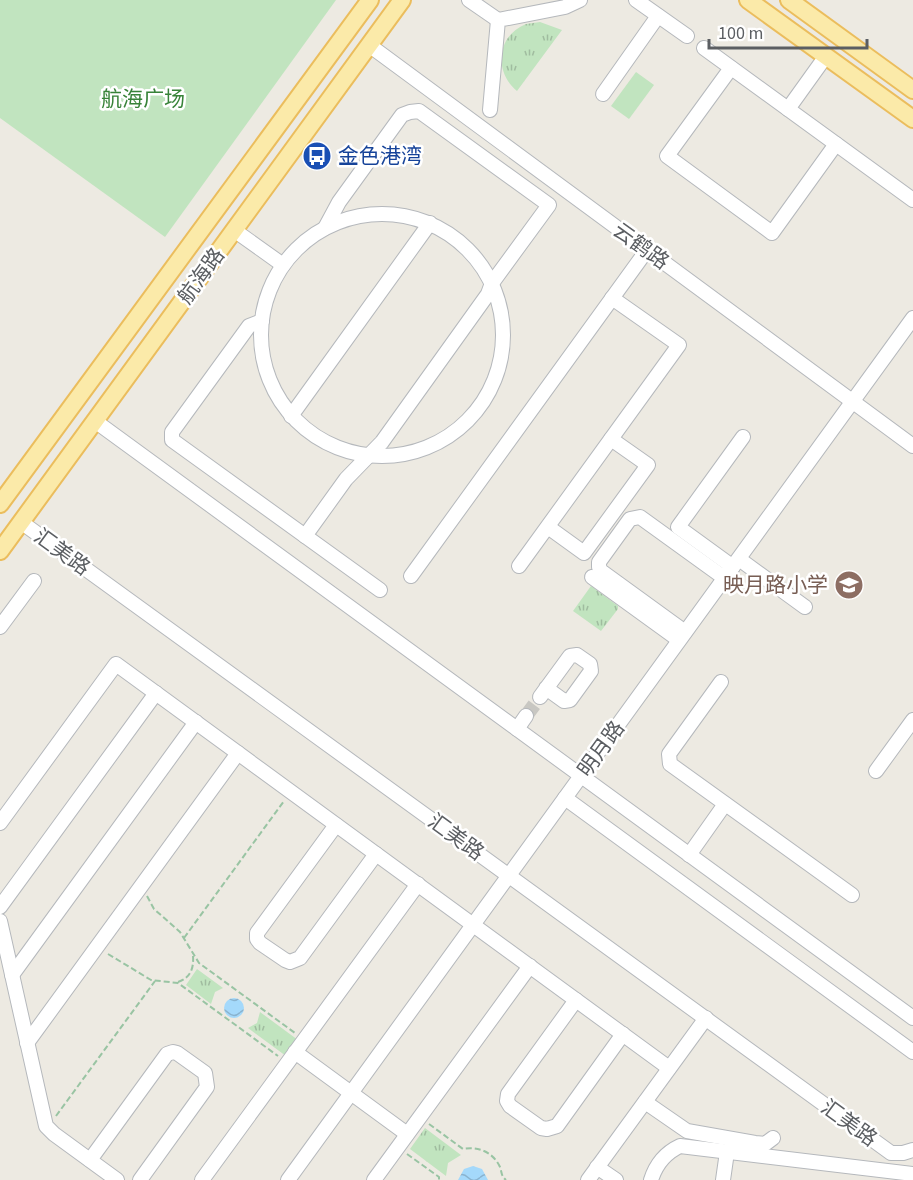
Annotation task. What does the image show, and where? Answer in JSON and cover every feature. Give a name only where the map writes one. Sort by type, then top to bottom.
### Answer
[{"type":"main road","name":"航海路","points":[[0,504],[370,0]]},
{"type":"main road","name":"航海路","points":[[0,551],[402,0]]},
{"type":"main road","points":[[748,0],[913,120]]},
{"type":"main road","points":[[789,0],[913,90]]},
{"type":"street","points":[[473,1],[498,20],[565,7],[579,0]]},
{"type":"street","points":[[636,0],[687,36]]},
{"type":"street","points":[[603,94],[658,16]]},
{"type":"street","points":[[490,110],[498,20]]},
{"type":"street","name":"云鹤路","points":[[369,45],[913,446]]},
{"type":"street","points":[[704,48],[913,200]]},
{"type":"street","points":[[788,109],[826,56]]},
{"type":"street","points":[[731,68],[667,156],[762,226],[772,232],[836,144]]},
{"type":"street","points":[[305,536],[346,478],[382,442],[549,205],[419,111],[402,115],[339,202],[325,228]]},
{"type":"street","points":[[380,213],[409,216],[449,233],[471,252],[492,283],[502,316],[503,344],[498,371],[487,397],[479,408],[459,429],[429,447],[396,456],[369,456],[331,446],[309,432],[291,416],[275,392],[264,365],[262,350],[262,321],[268,293],[283,265],[301,245],[325,228],[351,217],[380,213]]},
{"type":"street","points":[[291,416],[430,223]]},
{"type":"street","points":[[234,230],[283,265]]},
{"type":"street","points":[[411,576],[647,250]]},
{"type":"street","points":[[519,566],[679,345],[612,298]]},
{"type":"street","name":"明月路","points":[[288,1180],[682,636],[732,572],[913,318]]},
{"type":"street","points":[[262,321],[249,326],[172,432],[172,440],[380,590]]},
{"type":"street","points":[[95,421],[913,1018]]},
{"type":"street","points":[[732,572],[678,527],[743,437]]},
{"type":"street","points":[[548,527],[584,553],[648,465],[611,439]]},
{"type":"street","points":[[682,636],[598,567],[599,562],[630,519],[640,517],[732,572],[806,607]]},
{"type":"street","name":"汇美路","points":[[21,522],[891,1152],[903,1153],[913,1150]]},
{"type":"street","points":[[592,577],[682,636]]},
{"type":"street","points":[[0,627],[34,581]]},
{"type":"street","points":[[0,823],[116,664],[669,1068]]},
{"type":"street","points":[[721,682],[669,754],[670,764],[852,895]]},
{"type":"street","points":[[0,907],[156,693]]},
{"type":"street","points":[[517,729],[526,716]]},
{"type":"street","points":[[876,771],[913,720]]},
{"type":"street","points":[[12,975],[196,722]]},
{"type":"street","points":[[27,1043],[238,753]]},
{"type":"street","points":[[565,798],[913,1052]]},
{"type":"street","points":[[689,855],[725,804]]},
{"type":"street","points":[[336,825],[257,933],[260,943],[290,962],[300,958],[376,854]]},
{"type":"street","points":[[202,1180],[418,884]]},
{"type":"street","points":[[0,921],[48,1128],[117,1180]]},
{"type":"street","points":[[374,1180],[530,966]]},
{"type":"street","points":[[576,1000],[508,1094],[507,1101],[510,1106],[525,1117],[541,1128],[556,1126],[623,1034]]},
{"type":"street","points":[[588,1180],[706,1018]]},
{"type":"street","points":[[90,1160],[167,1054],[177,1053],[205,1073],[207,1087],[140,1180]]},
{"type":"street","points":[[291,1058],[351,1093],[407,1134]]},
{"type":"street","points":[[645,1102],[687,1131],[754,1143],[765,1143],[773,1138]]},
{"type":"street","points":[[651,1180],[660,1161],[669,1151],[680,1146],[913,1174]]},
{"type":"street","points":[[723,1180],[727,1152]]},
{"type":"street","points":[[597,1167],[616,1180]]},
{"type":"path","points":[[184,939],[291,792]]},
{"type":"path","points":[[144,883],[147,896],[154,909],[174,925],[199,963],[304,1040]]},
{"type":"path","points":[[96,949],[109,954],[155,981],[182,981],[192,970],[193,956]]},
{"type":"path","points":[[48,1128],[155,981]]},
{"type":"path","points":[[175,982],[291,1058]]},
{"type":"path","points":[[420,1118],[463,1149],[472,1148],[486,1152],[496,1161],[502,1177],[506,1180]]},
{"type":"path","points":[[398,1147],[439,1177],[439,1180]]},
{"type":"green space","name":"航海广场","points":[[0,0],[336,0],[165,237],[0,118]]},
{"type":"green space","points":[[540,22],[562,30],[517,91],[504,74],[502,55],[504,45],[516,30],[526,24]]},
{"type":"green space","points":[[636,72],[654,85],[629,119],[611,106]]},
{"type":"green space","points":[[591,586],[618,606],[601,631],[573,611]]},
{"type":"green space","points":[[197,969],[223,988],[215,992],[211,1004],[186,985]]},
{"type":"green space","points":[[260,1012],[298,1040],[286,1056],[248,1028],[257,1023]]},
{"type":"green space","points":[[425,1128],[461,1155],[448,1163],[446,1176],[410,1149]]},
{"type":"water","points":[[230,998],[238,998],[244,1004],[244,1012],[238,1018],[230,1018],[224,1012],[224,1004]]},
{"type":"water","points":[[473,1166],[482,1169],[488,1180],[458,1180],[464,1169]]},
{"type":"tunnel","points":[[526,716],[540,697]]},
{"type":"place","name":"金色港湾","points":[[317,156]]},
{"type":"place","name":"映月路小学","points":[[849,585]]}]
